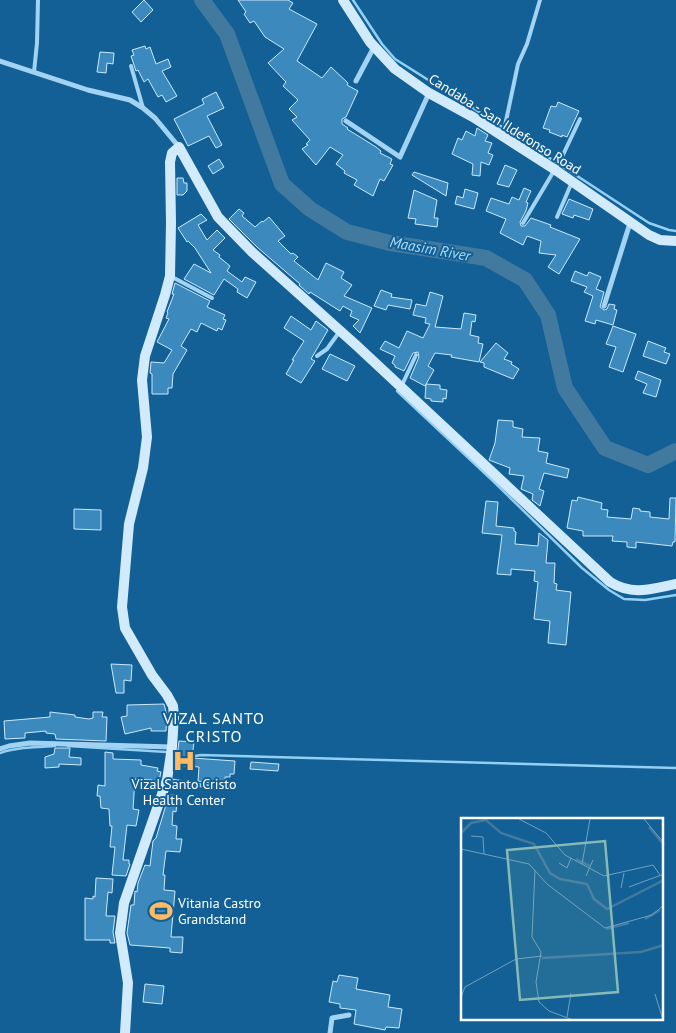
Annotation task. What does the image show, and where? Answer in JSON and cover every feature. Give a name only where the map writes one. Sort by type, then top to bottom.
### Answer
[{"type":"street","name":"Candaba - San Ildefonso Road","points":[[343,0],[374,47],[394,69],[429,93],[503,134],[555,167],[572,182],[649,235],[660,240],[676,241]]},
{"type":"street","points":[[356,81],[374,47]]},
{"type":"street","points":[[0,61],[88,90],[130,100],[143,108],[155,118],[180,147],[218,217],[252,252],[401,386],[610,582],[621,589],[633,591],[644,591],[676,584]]},
{"type":"street","points":[[346,121],[400,157],[429,93]]},
{"type":"street","points":[[125,1033],[128,983],[120,933],[121,917],[124,903],[166,780],[172,747],[174,716],[173,706],[125,628],[122,607],[129,524],[143,468],[147,437],[142,380],[145,356],[170,276],[170,158],[180,147]]},
{"type":"street","points":[[604,306],[630,222]]},
{"type":"street","points":[[0,749],[30,743],[172,747]]},
{"type":"street","points":[[330,1033],[332,1018],[349,1015]]},
{"type":"lane","points":[[34,72],[38,0]]},
{"type":"lane","points":[[503,134],[518,64],[527,44],[540,0]]},
{"type":"lane","points":[[132,66],[143,108]]},
{"type":"lane","points":[[523,222],[561,159],[580,120]]},
{"type":"lane","points":[[557,217],[572,182]]},
{"type":"lane","points":[[170,276],[212,298]]},
{"type":"lane","points":[[317,356],[327,350],[340,331]]},
{"type":"lane","points":[[401,386],[416,355]]},
{"type":"lane","points":[[166,780],[217,788]]},
{"type":"building","points":[[144,0],[153,10],[141,22],[132,12]]},
{"type":"building","points":[[238,0],[288,0],[293,3],[289,9],[317,24],[297,61],[322,78],[331,67],[348,83],[347,85],[358,91],[346,117],[342,119],[342,124],[376,147],[381,151],[380,153],[392,159],[390,164],[393,165],[384,181],[380,179],[373,196],[354,185],[357,180],[344,173],[345,171],[336,164],[343,155],[330,147],[316,165],[302,149],[308,145],[306,144],[310,140],[292,120],[297,117],[289,109],[298,100],[283,86],[286,82],[268,63],[284,49],[265,37],[254,21],[250,23],[244,14],[246,12]]},
{"type":"building","points":[[145,46],[146,49],[150,47],[156,64],[168,59],[171,67],[162,71],[177,96],[166,102],[162,95],[158,97],[148,79],[144,82],[138,70],[136,71],[131,56],[134,55],[132,50]]},
{"type":"building","points":[[100,52],[114,53],[113,64],[107,63],[106,73],[97,72]]},
{"type":"building","points":[[216,92],[224,108],[207,116],[222,145],[216,148],[209,136],[188,146],[174,119],[204,104],[202,99]]},
{"type":"building","points":[[558,102],[579,111],[567,137],[562,135],[562,137],[543,128],[551,106],[556,107]]},
{"type":"building","points":[[477,128],[488,135],[485,141],[492,143],[488,153],[493,155],[489,165],[481,162],[480,176],[472,175],[473,164],[452,154],[458,138],[462,140],[466,131],[475,136]]},
{"type":"building","points":[[219,159],[224,167],[213,174],[208,166]]},
{"type":"building","points":[[505,165],[517,170],[509,187],[497,184]]},
{"type":"building","points":[[414,172],[448,183],[446,196],[412,175]]},
{"type":"building","points":[[177,178],[183,178],[184,183],[187,183],[187,191],[183,195],[177,195]]},
{"type":"building","points":[[524,188],[531,191],[526,202],[528,203],[526,211],[520,222],[521,226],[525,226],[531,218],[580,239],[559,274],[548,267],[556,255],[539,253],[541,241],[527,236],[523,245],[500,233],[506,219],[486,211],[491,198],[509,204],[512,197],[519,200]]},
{"type":"building","points":[[465,189],[478,193],[474,209],[455,204],[457,196],[463,198]]},
{"type":"building","points":[[414,190],[437,200],[434,218],[438,218],[437,227],[415,224],[416,219],[408,218]]},
{"type":"building","points":[[569,199],[593,209],[589,220],[574,215],[573,218],[562,214]]},
{"type":"building","points":[[239,209],[244,213],[242,216],[255,227],[269,217],[285,236],[278,241],[291,254],[293,253],[298,257],[294,261],[318,280],[326,263],[344,272],[341,278],[352,285],[344,296],[372,308],[360,333],[353,326],[359,320],[350,316],[352,311],[343,306],[340,311],[310,292],[309,294],[229,219]]},
{"type":"building","points":[[201,214],[207,220],[198,225],[207,240],[217,230],[225,238],[213,250],[230,266],[227,271],[242,282],[245,277],[256,282],[247,298],[237,292],[238,289],[224,279],[214,295],[184,279],[194,264],[211,273],[195,248],[187,242],[178,228]]},
{"type":"building","points":[[575,271],[587,276],[589,272],[601,277],[596,289],[604,292],[600,307],[604,310],[607,309],[609,304],[615,305],[614,309],[617,310],[613,325],[596,320],[595,324],[585,321],[593,296],[584,292],[587,287],[571,281]]},
{"type":"building","points":[[175,283],[210,301],[207,307],[225,315],[223,319],[226,320],[222,330],[218,328],[217,331],[201,323],[197,332],[191,329],[181,346],[187,350],[173,374],[172,388],[168,388],[168,394],[152,394],[151,362],[164,363],[172,350],[157,342],[169,319],[166,318],[167,312],[174,294],[172,294]]},
{"type":"building","points":[[381,290],[392,294],[391,297],[412,300],[410,309],[388,305],[386,310],[374,306]]},
{"type":"building","points":[[430,292],[443,296],[435,327],[461,329],[464,313],[476,315],[475,322],[472,321],[470,335],[479,337],[478,343],[483,344],[479,362],[435,353],[428,366],[434,370],[425,386],[410,378],[419,357],[418,352],[413,353],[404,371],[395,367],[392,363],[395,356],[380,349],[385,341],[399,348],[407,331],[423,338],[430,324],[425,323],[426,318],[413,315],[416,304],[426,306]]},
{"type":"building","points":[[291,316],[311,330],[316,321],[328,330],[311,359],[315,361],[301,383],[286,374],[304,341],[284,328]]},
{"type":"building","points":[[613,326],[636,334],[623,372],[609,367],[616,347],[606,344]]},
{"type":"building","points":[[648,341],[666,348],[664,352],[670,354],[666,364],[643,356]]},
{"type":"building","points":[[496,343],[508,353],[504,359],[512,362],[511,364],[519,369],[513,379],[484,367],[484,363],[480,362]]},
{"type":"building","points":[[330,354],[355,366],[347,381],[322,369]]},
{"type":"building","points":[[638,371],[661,380],[656,397],[643,393],[647,384],[635,379]]},
{"type":"building","points":[[426,384],[440,385],[440,389],[447,390],[446,399],[443,398],[443,402],[431,401],[431,399],[425,398]]},
{"type":"building","points":[[498,420],[513,421],[513,427],[523,429],[522,437],[540,438],[538,451],[548,453],[546,463],[569,469],[567,478],[544,473],[539,489],[544,491],[540,506],[532,500],[533,494],[521,489],[524,476],[509,474],[510,468],[489,460],[495,443]]},
{"type":"building","points":[[578,497],[602,503],[601,509],[608,510],[607,517],[631,519],[633,508],[650,512],[650,517],[669,519],[670,498],[676,498],[675,542],[673,542],[672,546],[636,542],[636,548],[627,547],[627,542],[612,541],[613,536],[583,536],[583,531],[567,528],[572,500],[577,501]]},
{"type":"building","points":[[486,501],[498,502],[496,526],[514,528],[516,532],[515,544],[538,546],[539,533],[548,540],[546,563],[555,563],[554,583],[557,584],[556,590],[571,592],[566,645],[548,643],[550,621],[534,619],[538,582],[534,581],[535,571],[511,569],[511,575],[497,574],[502,535],[482,533]]},
{"type":"building","points":[[74,509],[101,510],[101,530],[74,529]]},
{"type":"building","points":[[111,664],[132,665],[131,681],[124,680],[124,693],[116,693]]},
{"type":"building","points":[[164,704],[167,716],[166,731],[151,731],[151,728],[125,734],[121,717],[127,716],[127,705]]},
{"type":"building","points":[[50,712],[89,719],[93,718],[93,712],[103,712],[102,717],[107,717],[106,741],[56,739],[55,734],[46,733],[46,731],[25,733],[25,738],[5,739],[4,721],[50,717]]},
{"type":"building","points":[[179,741],[194,742],[192,758],[235,761],[234,774],[230,774],[230,777],[225,777],[225,783],[218,784],[198,781],[199,767],[176,765]]},
{"type":"building","points":[[55,748],[70,748],[69,757],[81,758],[81,765],[59,764],[59,767],[45,768],[45,757],[54,754]]},
{"type":"building","points":[[105,752],[113,753],[113,759],[141,760],[141,765],[158,768],[157,771],[161,772],[158,785],[151,784],[152,780],[135,779],[133,809],[139,810],[136,826],[127,825],[123,860],[129,860],[130,864],[126,876],[112,875],[115,847],[110,847],[112,826],[110,826],[109,809],[101,808],[100,796],[97,796],[98,785],[105,786]]},
{"type":"building","points":[[251,762],[279,764],[278,771],[250,769]]},
{"type":"building","points":[[169,795],[175,795],[175,803],[177,803],[176,812],[173,811],[172,825],[177,826],[176,839],[182,839],[180,852],[166,851],[163,875],[165,875],[164,890],[175,891],[171,937],[183,937],[182,953],[170,952],[170,948],[130,945],[127,933],[131,905],[134,905],[135,891],[137,892],[138,883],[145,865],[150,866],[153,841],[156,838]]},
{"type":"building","points":[[96,878],[113,879],[112,893],[108,892],[106,916],[115,916],[113,932],[115,943],[110,943],[110,940],[85,940],[85,898],[93,899],[93,896],[95,897]]},
{"type":"building","points":[[339,975],[358,978],[356,989],[390,995],[388,1007],[402,1009],[399,1028],[386,1027],[385,1030],[354,1024],[356,1010],[340,1008],[340,1004],[329,1002],[333,981],[337,982]]},
{"type":"building","points":[[145,984],[164,986],[162,1004],[143,1002]]},
{"type":"waterway","name":"Maasim River","points":[[202,0],[227,34],[282,184],[310,209],[347,232],[390,243],[486,258],[525,280],[548,315],[565,388],[605,448],[648,465],[676,451]]},
{"type":"waterway","points":[[353,0],[382,44],[395,59],[649,223],[676,231]]},
{"type":"waterway","points":[[397,391],[582,568],[609,590],[624,599],[645,600],[676,595]]},
{"type":"waterway","points":[[0,753],[21,748],[55,746]]},
{"type":"waterway","points":[[68,746],[167,752]]},
{"type":"waterway","points":[[189,757],[201,755],[676,768]]},
{"type":"place","name":"Vizal Santo Cristo Health Center","points":[[184,761]]},
{"type":"place","name":"Vitania Castro Grandstand","points":[[161,911]]},
{"type":"district","name":"VIZAL SANTO CRISTO","points":[[214,727]]}]
